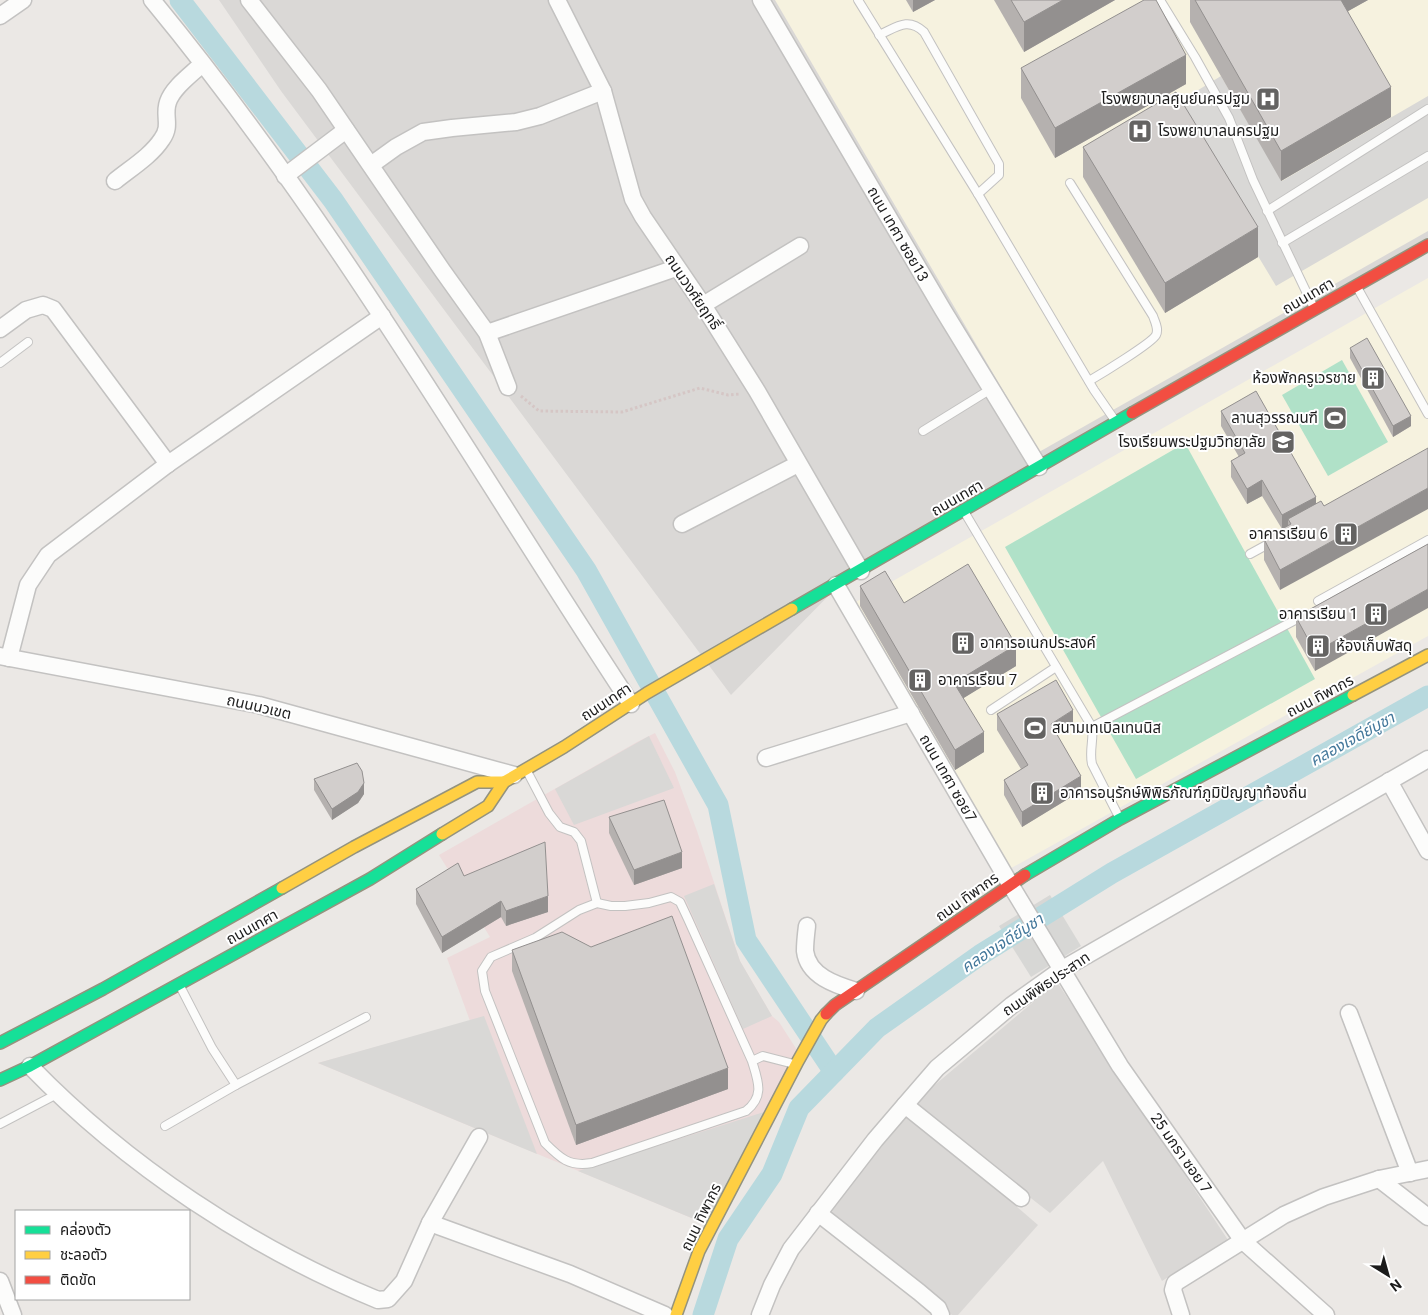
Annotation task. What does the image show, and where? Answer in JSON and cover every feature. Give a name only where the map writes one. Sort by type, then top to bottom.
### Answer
[{"type":"main road","name":"ถนนเทศา","points":[[0,1043],[104,989],[354,847],[477,782],[514,775],[564,748],[646,693],[861,571],[1116,422],[1428,245]]},
{"type":"main road","name":"ถนน ทิพากร","points":[[676,1315],[699,1251],[797,1062],[821,1020],[835,1005],[964,918],[1010,884],[1120,819],[1428,655]]},
{"type":"main road","name":"ถนนเทศา","points":[[0,1080],[30,1066],[370,879],[488,806],[514,775]]},
{"type":"street","points":[[0,16],[23,0]]},
{"type":"street","points":[[152,0],[288,175],[382,316],[631,704]]},
{"type":"street","points":[[248,0],[319,90],[487,333],[508,386]]},
{"type":"street","name":"ถนนวงศ์ยฤทธิ์","points":[[557,0],[603,91],[633,199],[757,391],[861,571]]},
{"type":"street","name":"ถนน เทศา ซอย13","points":[[761,0],[938,302],[1039,467]]},
{"type":"street","points":[[115,181],[162,140],[168,129],[166,111],[169,100],[202,64]]},
{"type":"street","points":[[371,165],[396,147],[423,132],[516,122],[548,113],[603,91]]},
{"type":"street","points":[[288,175],[346,130]]},
{"type":"street","points":[[703,305],[800,246]]},
{"type":"street","points":[[487,333],[676,268]]},
{"type":"street","points":[[0,329],[26,310],[43,305],[53,309],[168,464]]},
{"type":"street","points":[[4,657],[28,585],[48,555],[168,464],[382,316]]},
{"type":"street","points":[[682,524],[798,464]]},
{"type":"street","name":"ถนน เทศา ซอย7","points":[[836,585],[1061,970]]},
{"type":"street","name":"ถนนนวเขต","points":[[4,657],[259,705],[514,775]]},
{"type":"street","points":[[766,758],[911,713]]},
{"type":"street","name":"ถนนพิพิธประสาท","points":[[760,1315],[772,1285],[792,1249],[875,1140],[937,1068],[1012,1005],[1061,970],[1428,759]]},
{"type":"street","points":[[1389,781],[1428,851]]},
{"type":"street","points":[[807,926],[805,950],[813,968],[834,984],[856,991]]},
{"type":"street","name":"25 มกรา ซอย 7","points":[[1061,970],[1120,1066],[1243,1241],[1326,1315]]},
{"type":"street","points":[[1349,1013],[1410,1172]]},
{"type":"street","points":[[30,1066],[58,1094],[164,1182],[227,1223],[288,1257],[378,1300],[388,1298],[404,1281],[430,1224],[479,1137]]},
{"type":"street","points":[[905,1105],[1021,1198]]},
{"type":"street","points":[[1181,1315],[1173,1290],[1175,1283],[1284,1215],[1324,1197],[1379,1179],[1428,1169]]},
{"type":"street","points":[[1379,1179],[1428,1218]]},
{"type":"street","points":[[818,1213],[919,1292],[938,1308],[941,1315]]},
{"type":"street","points":[[430,1224],[570,1274],[665,1315]]},
{"type":"street","points":[[0,1281],[13,1315]]},
{"type":"lane","points":[[858,0],[978,194],[1089,382],[1116,422]]},
{"type":"lane","points":[[1160,0],[1229,118],[1253,180],[1315,310]]},
{"type":"lane","points":[[880,35],[910,23],[916,25],[924,32],[999,164],[999,175],[978,194]]},
{"type":"lane","points":[[1267,211],[1428,109]]},
{"type":"lane","points":[[1282,243],[1428,156]]},
{"type":"lane","points":[[1070,183],[1153,316],[1158,328],[1156,336],[1142,347],[1089,382]]},
{"type":"lane","points":[[1356,286],[1428,414]]},
{"type":"lane","points":[[0,363],[28,342]]},
{"type":"lane","points":[[922,431],[991,389]]},
{"type":"lane","points":[[964,511],[1092,726],[1094,737],[1090,756],[1092,764],[1120,819]]},
{"type":"lane","points":[[1250,554],[1284,536]]},
{"type":"lane","points":[[1318,601],[1428,540]]},
{"type":"lane","points":[[1092,726],[1300,618]]},
{"type":"lane","points":[[990,710],[1056,667]]},
{"type":"lane","points":[[514,775],[560,827],[574,832],[581,841],[597,903]]},
{"type":"lane","points":[[672,897],[680,902],[752,1061],[757,1076],[758,1098],[754,1105],[746,1111],[582,1165],[570,1163],[556,1154],[545,1142],[485,991],[482,971],[490,957],[537,938],[579,910],[597,903],[625,906],[649,904],[672,897]]},
{"type":"lane","points":[[179,984],[212,1048],[236,1085]]},
{"type":"lane","points":[[166,1126],[236,1085],[366,1017]]},
{"type":"lane","points":[[752,1061],[763,1056],[797,1062]]},
{"type":"lane","points":[[0,1124],[58,1094]]},
{"type":"path","points":[[508,386],[539,410],[622,412],[700,388],[728,395],[757,391]]},
{"type":"shaded area","points":[[219,0],[1428,0],[1428,246],[838,586],[731,695],[281,91]]},
{"type":"shaded area","name":"โรงพยาบาลนครปฐม","points":[[775,0],[1428,0],[1428,231],[1039,452]]},
{"type":"shaded area","points":[[1221,76],[1282,181],[1428,96],[1428,198],[1276,286],[1169,108]]},
{"type":"shaded area","name":"โรงเรียนพระปฐมวิทยาลัย","points":[[1428,278],[1428,636],[1006,871],[847,607]]},
{"type":"shaded area","points":[[655,733],[675,772],[697,831],[740,961],[772,1016],[779,1022],[797,1050],[706,1224],[318,1063],[470,1021],[447,958],[490,937],[439,855]]},
{"type":"shaded area","points":[[649,736],[674,788],[574,825],[555,789]]},
{"type":"shaded area","points":[[714,884],[740,961],[772,1016],[743,1029],[684,896]]},
{"type":"shaded area","points":[[1057,982],[1228,1240],[1162,1281],[1103,1161],[1050,1213],[911,1105]]},
{"type":"shaded area","points":[[484,1016],[537,1154],[318,1063]]},
{"type":"shaded area","points":[[906,1111],[1038,1225],[958,1315],[952,1315],[826,1213]]},
{"type":"shaded area","points":[[764,1112],[706,1224],[578,1171]]},
{"type":"green space","name":"ลานสุวรรณนฑี","points":[[1342,360],[1388,442],[1328,476],[1282,395]]},
{"type":"green space","points":[[1185,443],[1315,679],[1136,779],[1005,547]]},
{"type":"pier","points":[[1050,895],[1081,946],[1031,977],[999,926]]},
{"type":"building","points":[[1011,0],[1063,0],[1024,22]]},
{"type":"building","points":[[1144,0],[1156,0],[1186,55],[1055,128],[1021,68]]},
{"type":"building","points":[[1195,0],[1341,0],[1391,87],[1281,151]]},
{"type":"building","points":[[1176,92],[1258,227],[1165,283],[1083,147]]},
{"type":"building","points":[[1367,338],[1411,416],[1393,426],[1350,348]]},
{"type":"building","points":[[1256,391],[1316,497],[1282,515],[1262,480],[1247,489],[1231,461],[1245,453],[1221,411]]},
{"type":"building","points":[[1428,448],[1428,488],[1280,570],[1264,539],[1291,524],[1288,519],[1321,501],[1324,506]]},
{"type":"building","points":[[1428,544],[1428,589],[1315,652],[1296,617]]},
{"type":"building","points":[[968,564],[1016,645],[954,683],[984,732],[955,750],[860,586],[885,571],[904,603]]},
{"type":"building","points":[[1056,680],[1073,710],[1051,724],[1081,776],[1022,812],[1004,780],[1028,765],[997,714]]},
{"type":"building","points":[[357,763],[362,771],[364,783],[358,792],[332,809],[314,779]]},
{"type":"building","points":[[664,800],[682,852],[634,870],[609,817]]},
{"type":"building","points":[[545,842],[548,896],[506,911],[501,901],[442,937],[416,889],[458,863],[464,876]]},
{"type":"building","points":[[672,916],[728,1068],[576,1125],[512,950],[562,932],[591,947]]},
{"type":"waterway","points":[[180,0],[333,200],[586,570],[718,805],[746,940],[834,1072]]},
{"type":"waterway","name":"คลองเจดีย์บูชา","points":[[703,1315],[728,1239],[772,1174],[799,1108],[877,1028],[980,955],[1112,873],[1428,696]]},
{"type":"traffic: fast","points":[[792,609],[1132,413]]},
{"type":"traffic: fast","points":[[1025,875],[1120,819],[1353,695]]},
{"type":"traffic: fast","points":[[0,1080],[30,1066],[370,879],[442,834]]},
{"type":"traffic: fast","points":[[0,1043],[103,989],[282,888]]},
{"type":"traffic: slow","points":[[442,834],[488,806],[504,782],[564,747],[647,693],[792,609]]},
{"type":"traffic: slow","points":[[1353,695],[1428,655]]},
{"type":"traffic: slow","points":[[282,888],[354,847],[477,782],[504,782]]},
{"type":"traffic: slow","points":[[676,1315],[699,1251],[798,1061],[826,1014]]},
{"type":"traffic: jam","points":[[1132,413],[1428,245]]},
{"type":"traffic: jam","points":[[826,1014],[835,1005],[1025,875]]},
{"type":"place","name":"โรงพยาบาลศูนย์นครปฐม","points":[[1268,99]]},
{"type":"place","name":"โรงพยาบาลนครปฐม","points":[[1140,131]]},
{"type":"place","name":"ห้องพักครูเวรชาย","points":[[1373,378]]},
{"type":"place","name":"ลานสุวรรณนฑี","points":[[1335,418]]},
{"type":"place","name":"โรงเรียนพระปฐมวิทยาลัย","points":[[1283,442]]},
{"type":"place","name":"อาคารเรียน 6","points":[[1346,534]]},
{"type":"place","name":"อาคารเรียน 1","points":[[1376,614]]},
{"type":"place","name":"อาคารอเนกประสงค์","points":[[963,643]]},
{"type":"place","name":"ห้องเก็บพัสดุ","points":[[1318,646]]},
{"type":"place","name":"อาคารเรียน 7","points":[[920,680]]},
{"type":"place","name":"สนามเทเบิลเทนนิส","points":[[1035,728]]},
{"type":"place","name":"อาคารอนุรักษ์พิพิธภัณฑ์ภูมิปัญญาท้องถิ่น","points":[[1042,793]]}]
